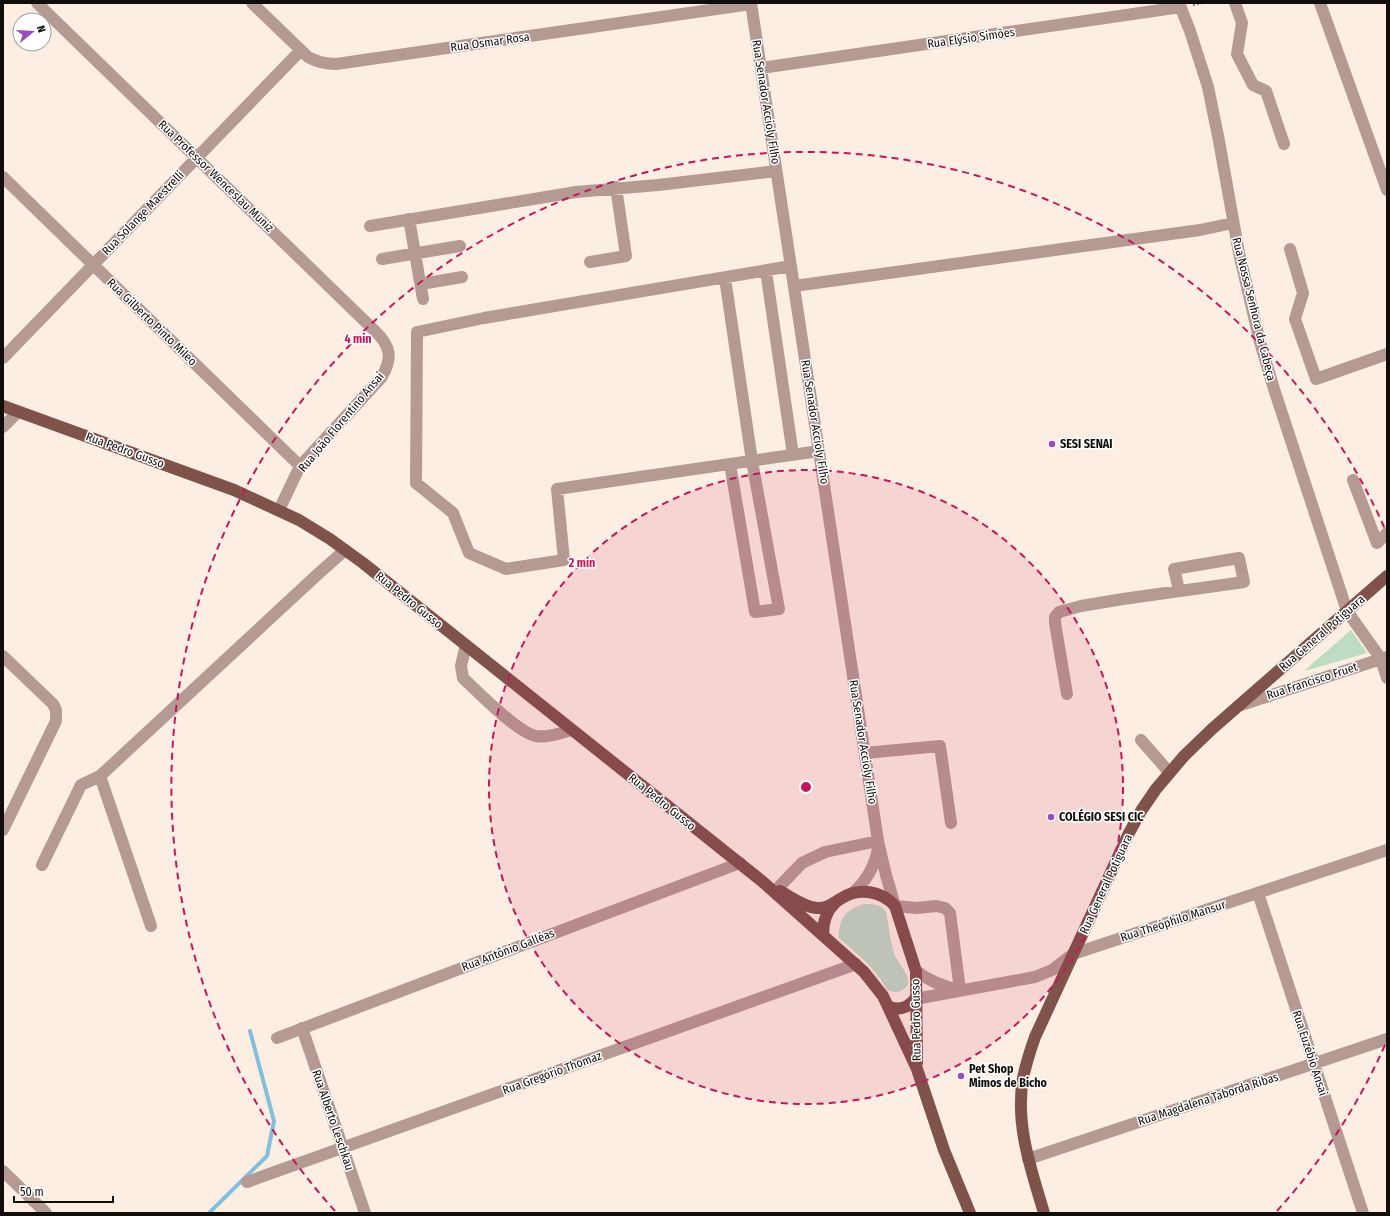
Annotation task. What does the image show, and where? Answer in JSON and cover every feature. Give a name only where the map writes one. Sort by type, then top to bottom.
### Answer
[{"type":"main road","name":"Rua Pedro Gusso","points":[[3,406],[208,480],[278,510],[314,528],[345,550],[466,645],[763,882],[856,964],[873,982],[888,1006],[917,1068],[944,1150],[970,1213]]},
{"type":"main road","name":"Rua General Potiguara","points":[[1044,1213],[1028,1159],[1022,1125],[1021,1102],[1023,1079],[1035,1037],[1129,833],[1141,811],[1169,772],[1199,741],[1237,706],[1387,576]]},
{"type":"main road","name":"Rua Pedro Gusso","points":[[763,882],[808,906],[815,908],[822,908],[835,903],[840,898],[854,892],[865,891],[874,892],[889,900],[895,906],[916,971],[915,999],[917,1068]]},
{"type":"main road","points":[[823,935],[825,919],[828,911],[835,903]]},
{"type":"main road","points":[[888,1006],[893,1008],[903,1008],[912,1003],[915,999]]},
{"type":"street","name":"Rua Professor Wenceslau Muniz","points":[[37,3],[376,331],[386,345],[389,353]]},
{"type":"street","name":"Rua Osmar Rosa","points":[[252,3],[308,57],[316,62],[336,64],[751,3]]},
{"type":"street","name":"Rua Senador Accioly Filho","points":[[751,3],[878,841],[895,906]]},
{"type":"street","points":[[1235,3],[1242,23],[1237,54],[1253,85],[1266,91],[1284,144]]},
{"type":"street","points":[[1320,3],[1387,190]]},
{"type":"street","name":"Rua Elýsio Simões","points":[[761,68],[1180,5]]},
{"type":"street","name":"Rua Nossa Senhora da Cabeça","points":[[1180,5],[1200,59],[1213,108],[1233,223],[1249,297],[1274,389],[1347,611],[1384,658],[1387,678]]},
{"type":"street","name":"Rua Solange Maestrelli","points":[[3,358],[301,50]]},
{"type":"street","points":[[370,226],[576,192],[658,185],[776,171]]},
{"type":"street","name":"Rua Gilberto Pinto Mileo","points":[[3,177],[300,466]]},
{"type":"street","points":[[590,262],[626,256],[616,188]]},
{"type":"street","points":[[409,220],[416,253],[423,300]]},
{"type":"street","points":[[794,286],[1200,230],[1233,223]]},
{"type":"street","points":[[382,259],[460,246]]},
{"type":"street","points":[[1290,249],[1303,293],[1295,319],[1316,378],[1387,354]]},
{"type":"street","points":[[791,266],[492,317],[417,332],[416,483],[453,513],[469,553],[506,569],[564,560],[557,489],[819,452]]},
{"type":"street","points":[[766,271],[793,455]]},
{"type":"street","points":[[421,284],[462,276]]},
{"type":"street","points":[[725,278],[752,461],[779,609],[755,612],[730,464]]},
{"type":"street","name":"Rua João Florentino Ansai","points":[[278,510],[300,466],[381,378],[388,363],[389,353]]},
{"type":"street","points":[[3,427],[18,412]]},
{"type":"street","points":[[1354,480],[1377,543],[1387,533]]},
{"type":"street","points":[[42,865],[81,785],[100,776],[345,550]]},
{"type":"street","points":[[1067,694],[1056,634],[1055,617],[1059,612],[1081,606],[1123,599],[1244,582],[1239,558],[1174,569],[1179,590]]},
{"type":"street","points":[[466,645],[461,666],[463,678],[519,728],[535,736],[548,736],[572,730]]},
{"type":"street","points":[[3,656],[49,700],[56,710],[56,721],[3,830]]},
{"type":"street","name":"Rua Francisco Fruet","points":[[1237,706],[1384,658]]},
{"type":"street","points":[[1141,740],[1169,772]]},
{"type":"street","points":[[865,753],[940,746],[951,823]]},
{"type":"street","points":[[100,776],[151,926]]},
{"type":"street","points":[[777,889],[802,864],[825,852],[878,841]]},
{"type":"street","name":"Rua Senador Accioly Filho","points":[[854,892],[863,884],[870,874],[877,855],[878,841]]},
{"type":"street","name":"Rua Theóphilo Mansur","points":[[915,999],[1035,978],[1052,970],[1073,954],[1387,850]]},
{"type":"street","name":"Rua Antônio Galléas","points":[[277,1038],[740,863]]},
{"type":"street","name":"Rua Euzébio Ansai","points":[[1258,893],[1363,1213]]},
{"type":"street","points":[[895,906],[917,908],[936,906],[945,908],[950,913],[960,990]]},
{"type":"street","name":"Rua Gregório Thomaz","points":[[248,1182],[856,964]]},
{"type":"street","name":"Rua Theóphilo Mansur","points":[[916,971],[925,978],[937,984],[960,990]]},
{"type":"street","name":"Rua Alberto Leschkau","points":[[302,1028],[365,1213]]},
{"type":"street","name":"Rua Magdalena Taborda Ribas","points":[[1028,1159],[1387,1039]]},
{"type":"street","points":[[3,1171],[46,1213]]},
{"type":"green space","points":[[1351,630],[1367,653],[1304,671]]},
{"type":"green space","points":[[864,904],[874,904],[884,909],[886,912],[893,951],[908,978],[906,987],[899,992],[887,990],[883,982],[872,968],[839,938],[840,926],[844,916],[852,909]]},
{"type":"waterway","points":[[209,1213],[267,1156],[274,1121],[250,1031]]},
{"type":"place","name":"SESI SENAI","points":[[1052,444]]},
{"type":"place","name":"COLÉGIO SESI CIC","points":[[1051,817]]},
{"type":"place","name":"Pet Shop Mimos de Bicho","points":[[961,1076]]}]
